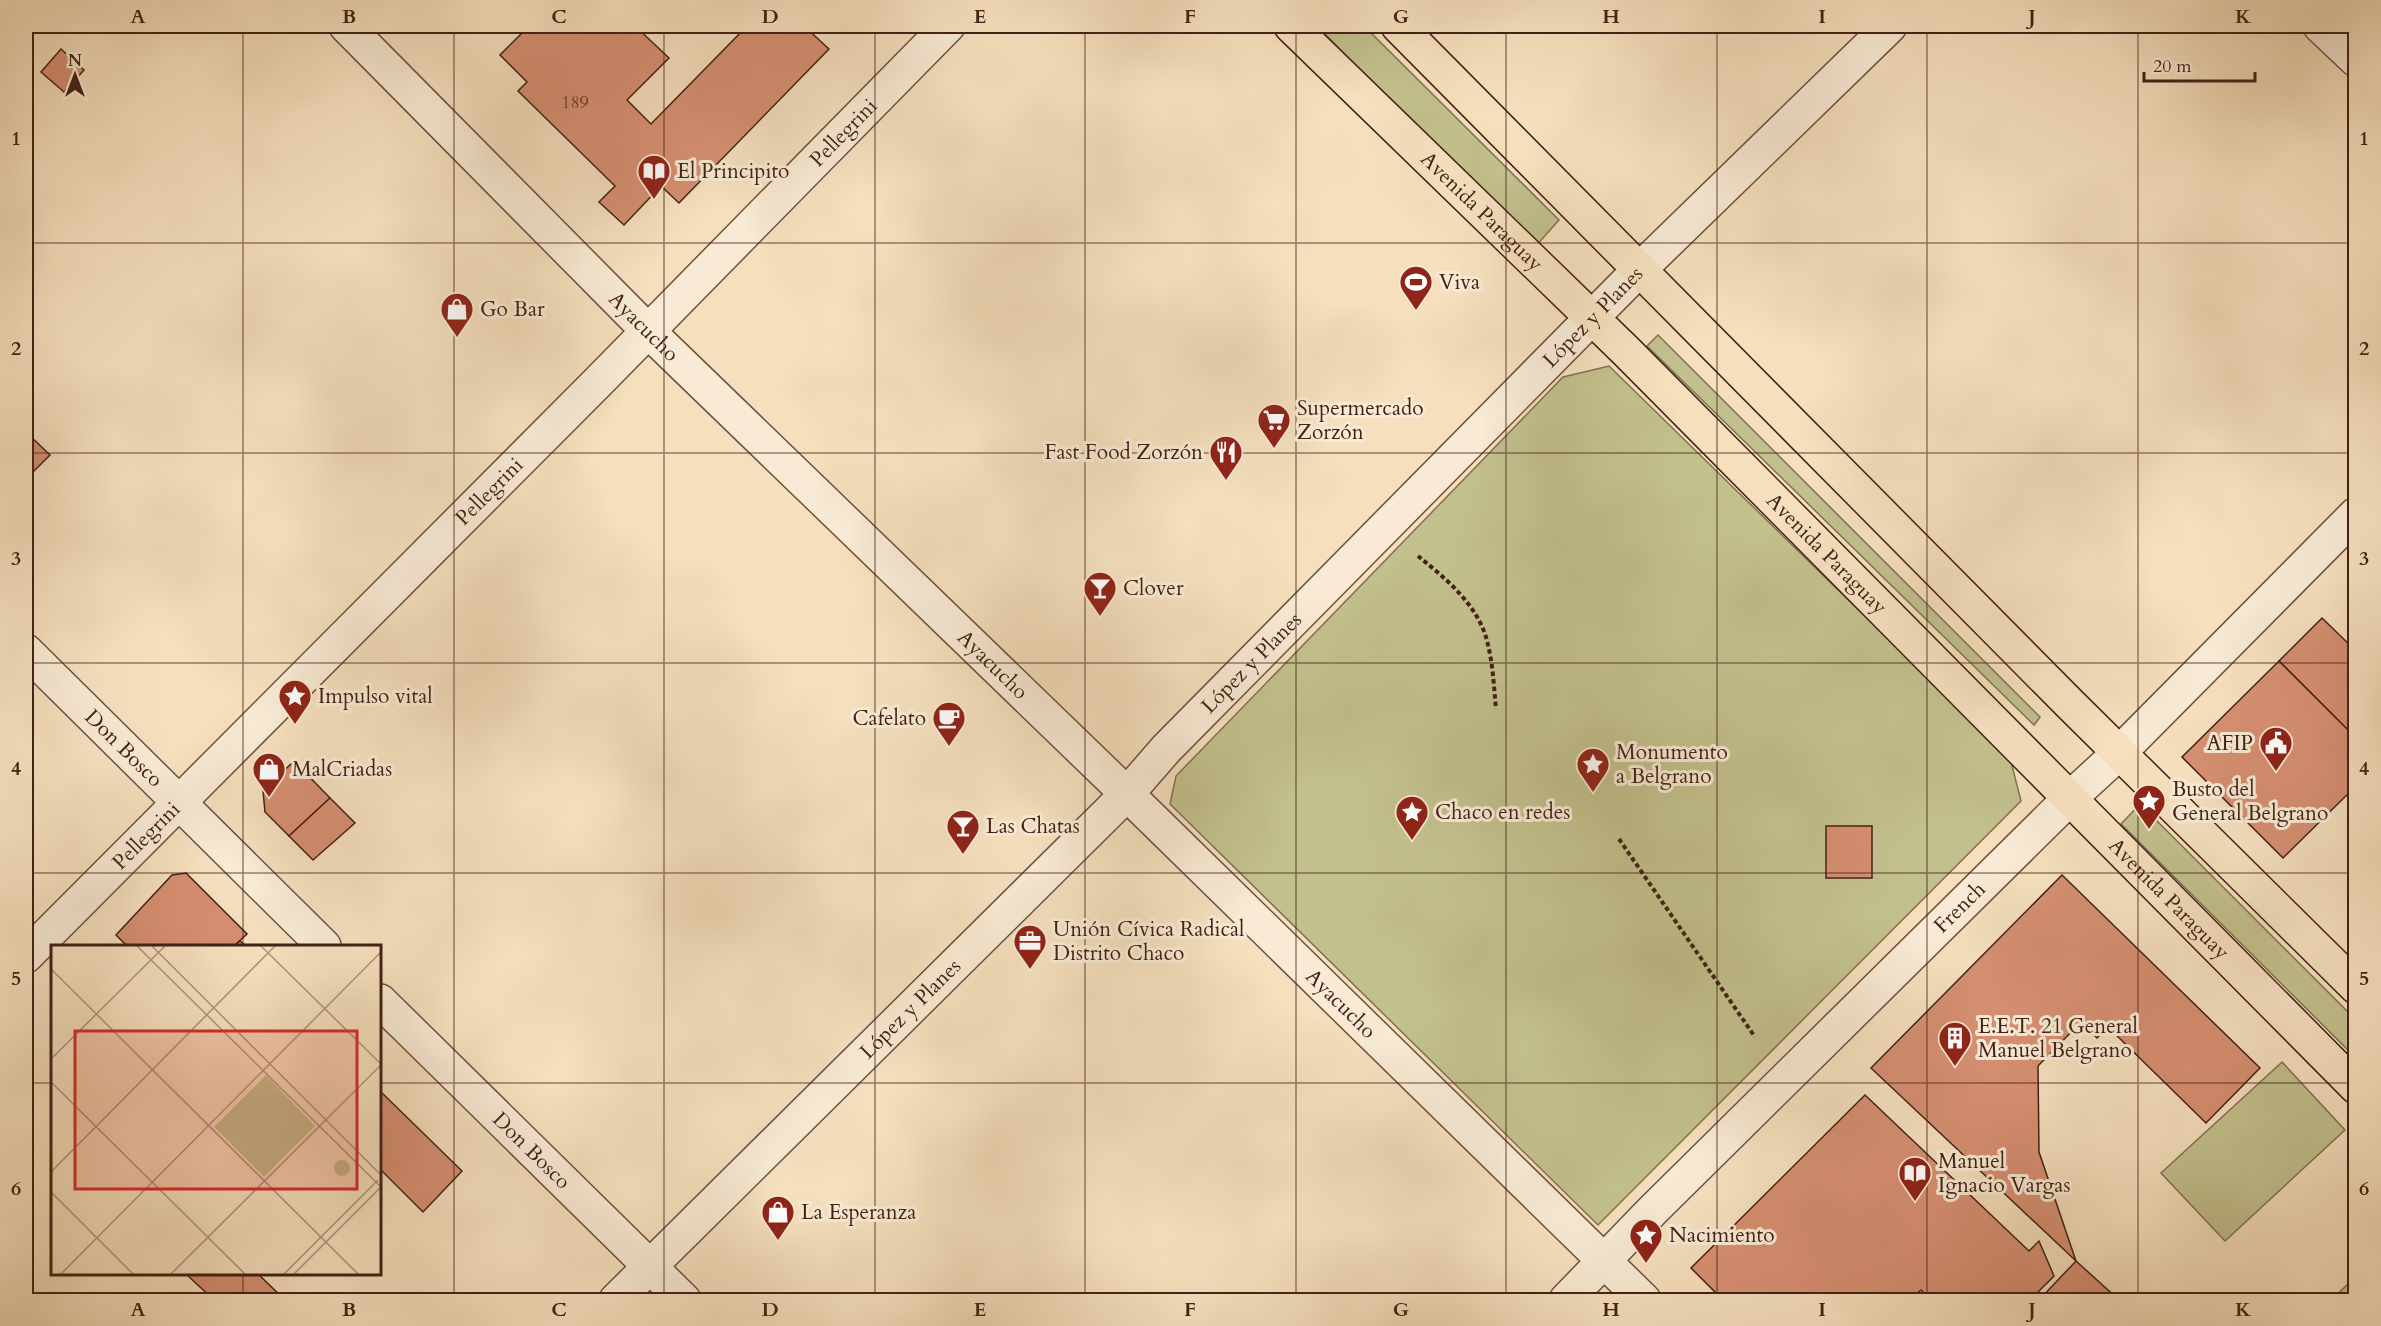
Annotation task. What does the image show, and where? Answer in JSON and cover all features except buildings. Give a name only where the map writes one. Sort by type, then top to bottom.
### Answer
[{"type":"main road","name":"Avenida Paraguay","points":[[1291,26],[1592,317],[2355,1087]]},
{"type":"main road","points":[[1398,26],[2119,753],[2355,987]]},
{"type":"street","name":"Ayacucho","points":[[346,26],[648,331],[1127,794],[1644,1300]]},
{"type":"street","name":"Pellegrini","points":[[26,956],[948,26]]},
{"type":"street","name":"López y Planes","points":[[616,1300],[1127,794],[1166,749],[1639,270],[1890,26]]},
{"type":"street","points":[[2320,26],[2355,60]]},
{"type":"street","name":"French","points":[[1566,1300],[2069,799],[2119,753],[2355,514]]},
{"type":"street","name":"Don Bosco","points":[[26,651],[323,945]]},
{"type":"street","name":"Don Bosco","points":[[381,1002],[684,1300]]},
{"type":"path","points":[[1418,556],[1446,578],[1468,603],[1480,624],[1488,642],[1496,709]]},
{"type":"path","points":[[1619,839],[1755,1037]]},
{"type":"shaded area","points":[[1317,26],[1364,26],[1559,220],[1535,247]]},
{"type":"shaded area","points":[[1658,335],[2040,717],[2034,725],[1647,346]]},
{"type":"shaded area","points":[[1609,366],[2010,758],[2021,801],[1598,1225],[1170,804],[1176,776],[1563,377]]},
{"type":"shaded area","points":[[2140,804],[2355,1019],[2355,1057],[2121,824]]},
{"type":"shaded area","points":[[2282,1062],[2345,1130],[2225,1241],[2161,1173]]},
{"type":"shaded area","points":[[2349,1283],[2355,1288],[2355,1300],[2331,1300]]},
{"type":"place","name":"El Principito","points":[[654,200]]},
{"type":"place","name":"Viva","points":[[1416,311]]},
{"type":"place","name":"Go Bar","points":[[457,338]]},
{"type":"place","name":"Supermercado Zorzón","points":[[1274,449]]},
{"type":"place","name":"Fast Food Zorzón","points":[[1226,481]]},
{"type":"place","name":"Clover","points":[[1100,617]]},
{"type":"place","name":"Impulso vital","points":[[295,725]]},
{"type":"place","name":"Cafelato","points":[[949,747]]},
{"type":"place","name":"AFIP","points":[[2276,772]]},
{"type":"place","name":"Monumento a Belgrano","points":[[1593,793]]},
{"type":"place","name":"MalCriadas","points":[[269,798]]},
{"type":"place","name":"Busto del General Belgrano","points":[[2149,830]]},
{"type":"place","name":"Chaco en redes","points":[[1412,841]]},
{"type":"place","name":"Las Chatas","points":[[963,855]]},
{"type":"place","name":"Unión Cívica Radical Distrito Chaco","points":[[1030,970]]},
{"type":"place","name":"E.E.T. 21 General Manuel Belgrano","points":[[1955,1067]]},
{"type":"place","name":"Manuel Ignacio Vargas","points":[[1915,1202]]},
{"type":"place","name":"La Esperanza","points":[[778,1241]]},
{"type":"place","name":"Nacimiento","points":[[1646,1264]]}]
